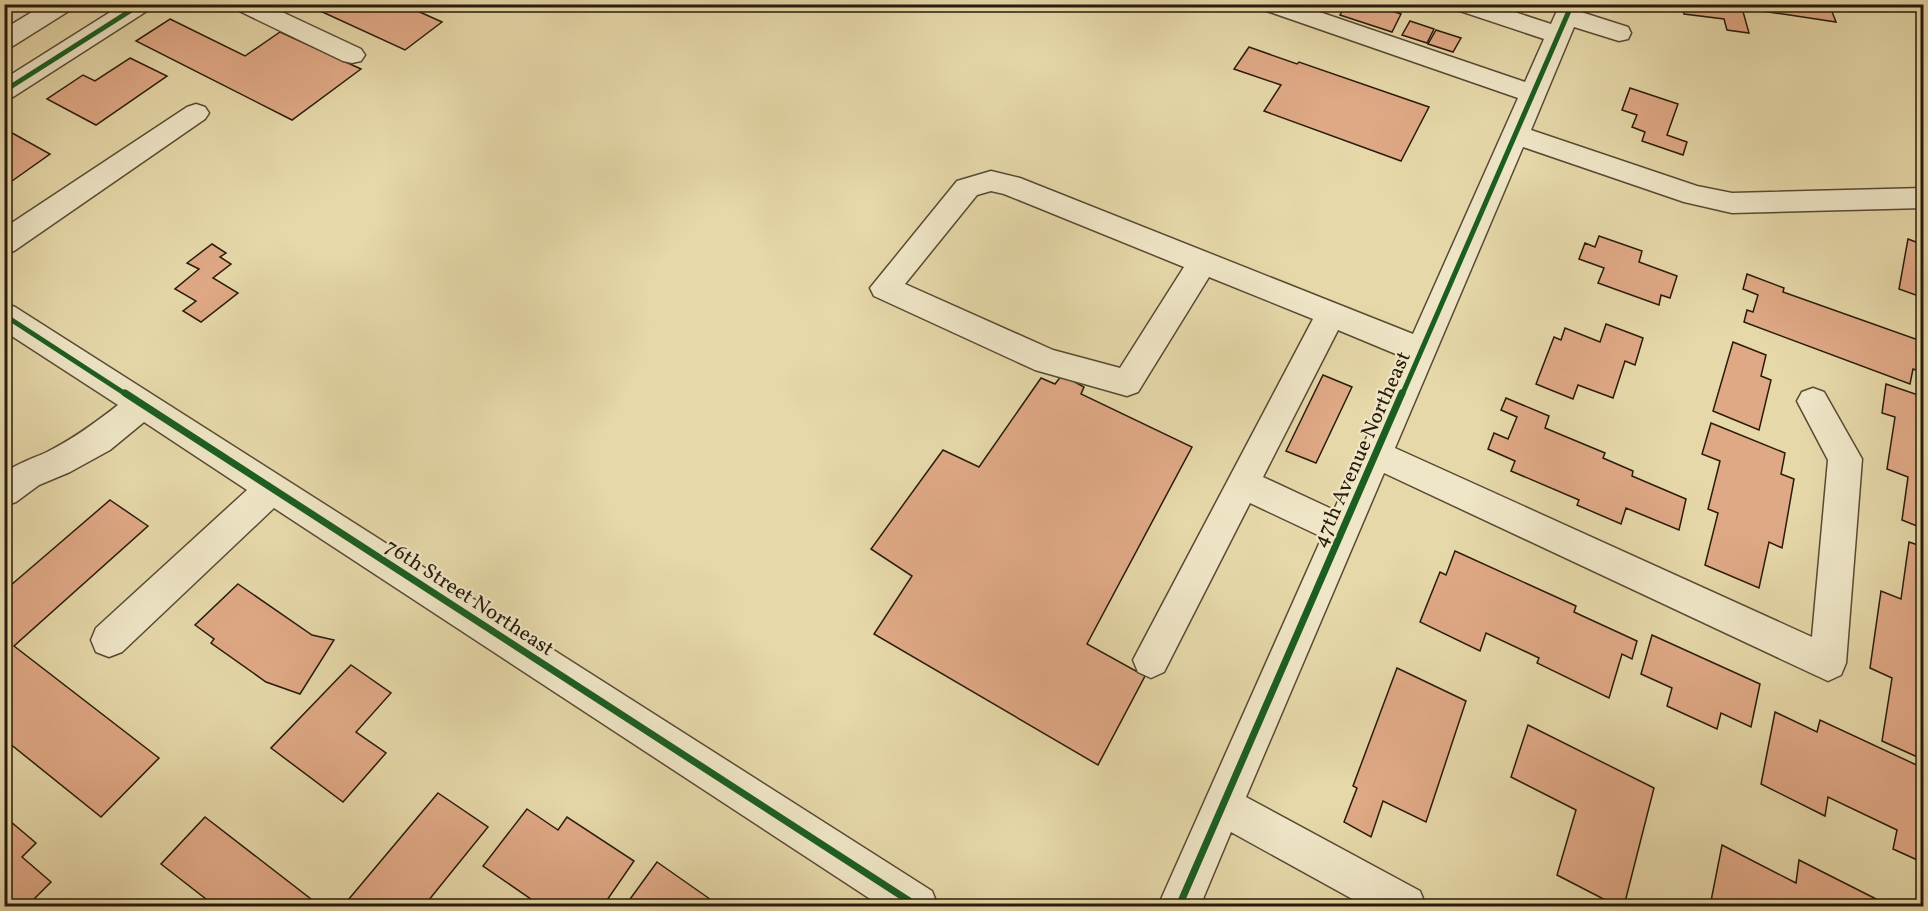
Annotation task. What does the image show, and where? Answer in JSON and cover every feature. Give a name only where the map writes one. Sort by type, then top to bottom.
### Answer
[{"type":"street","points":[[4,40],[63,4]]},
{"type":"street","points":[[4,91],[141,4]]},
{"type":"street","points":[[244,4],[352,55]]},
{"type":"street","points":[[1270,4],[1533,94]]},
{"type":"street","points":[[1463,4],[1566,19],[1619,33]]},
{"type":"street","name":"47th Avenue Northeast","points":[[1179,906],[1566,19]]},
{"type":"street","points":[[4,243],[196,113]]},
{"type":"street","points":[[1515,134],[1694,195],[1732,203],[1923,198]]},
{"type":"street","points":[[1203,262],[1127,383],[1046,361],[885,288],[967,188],[991,181],[1010,185],[1203,262],[1421,351]]},
{"type":"street","points":[[1151,660],[1330,314]]},
{"type":"street","name":"76th Street Northeast","points":[[4,315],[917,906]]},
{"type":"street","points":[[1376,454],[1828,663],[1845,459],[1813,401]]},
{"type":"street","points":[[4,492],[27,475],[98,441],[143,404]]},
{"type":"street","points":[[1243,483],[1343,530]]},
{"type":"street","points":[[109,640],[272,488]]},
{"type":"street","points":[[1223,806],[1405,906]]},
{"type":"building","points":[[305,4],[402,4],[442,22],[405,50]]},
{"type":"building","points":[[1346,4],[1371,4],[1401,14],[1392,32],[1340,15]]},
{"type":"building","points":[[1682,4],[1836,4],[1838,10],[1831,9],[1836,22],[1742,8],[1749,33],[1727,30],[1724,19],[1684,14]]},
{"type":"building","points":[[170,19],[245,56],[280,32],[361,69],[292,120],[136,41]]},
{"type":"building","points":[[1410,21],[1434,29],[1427,43],[1402,35]]},
{"type":"building","points":[[1436,30],[1461,38],[1453,52],[1428,44]]},
{"type":"building","points":[[1249,47],[1429,107],[1401,161],[1264,111],[1281,85],[1234,69]]},
{"type":"building","points":[[130,58],[167,76],[96,125],[47,99],[83,75],[95,81]]},
{"type":"building","points":[[1630,88],[1678,104],[1667,135],[1687,142],[1683,155],[1642,141],[1645,132],[1632,127],[1637,115],[1622,110]]},
{"type":"building","points":[[5,129],[50,154],[12,181],[4,177]]},
{"type":"building","points":[[1599,236],[1642,251],[1639,262],[1677,276],[1670,298],[1661,295],[1659,305],[1598,283],[1604,268],[1579,259],[1585,243],[1595,247]]},
{"type":"building","points":[[1908,239],[1924,245],[1924,298],[1899,289]]},
{"type":"building","points":[[212,244],[226,253],[220,257],[231,264],[213,278],[238,293],[201,322],[183,311],[196,301],[175,289],[199,269],[187,263]]},
{"type":"building","points":[[1747,274],[1784,288],[1783,292],[1924,342],[1924,373],[1913,369],[1910,384],[1744,322],[1747,310],[1753,312],[1758,295],[1743,289]]},
{"type":"building","points":[[1606,324],[1643,338],[1635,365],[1625,361],[1613,398],[1578,385],[1573,399],[1536,384],[1554,337],[1561,340],[1565,328],[1600,342]]},
{"type":"building","points":[[1733,342],[1766,355],[1761,376],[1771,380],[1759,430],[1713,411]]},
{"type":"building","points":[[1062,375],[1084,387],[1081,394],[1192,447],[1087,644],[1145,676],[1098,765],[874,634],[912,576],[871,549],[943,450],[979,467],[1041,378],[1055,384]]},
{"type":"building","points":[[1323,375],[1352,387],[1316,463],[1286,451]]},
{"type":"building","points":[[1886,384],[1924,397],[1924,529],[1902,520],[1908,477],[1887,469],[1895,417],[1882,413]]},
{"type":"building","points":[[1506,398],[1549,416],[1545,428],[1605,453],[1603,458],[1633,471],[1632,476],[1686,499],[1679,530],[1626,508],[1621,524],[1577,505],[1579,500],[1511,471],[1515,461],[1488,449],[1494,433],[1508,439],[1517,417],[1501,410]]},
{"type":"building","points":[[1711,423],[1785,453],[1781,474],[1794,479],[1782,548],[1769,542],[1759,588],[1705,565],[1718,513],[1708,509],[1720,461],[1702,454]]},
{"type":"building","points":[[110,500],[148,526],[14,646],[159,758],[101,817],[4,739],[4,591]]},
{"type":"building","points":[[1909,542],[1924,547],[1924,760],[1882,741],[1892,678],[1870,668],[1881,591],[1901,599]]},
{"type":"building","points":[[1455,551],[1576,606],[1574,612],[1637,641],[1632,659],[1622,654],[1609,698],[1537,663],[1539,658],[1486,633],[1480,651],[1420,622],[1440,572],[1446,575]]},
{"type":"building","points":[[238,584],[312,635],[334,640],[300,694],[266,682],[211,643],[214,639],[195,625]]},
{"type":"building","points":[[1652,635],[1760,684],[1751,727],[1721,713],[1717,729],[1667,706],[1672,688],[1641,674]]},
{"type":"building","points":[[351,665],[391,693],[356,732],[386,753],[343,802],[271,748]]},
{"type":"building","points":[[1397,668],[1466,701],[1426,822],[1383,801],[1371,837],[1344,822],[1357,788],[1353,786]]},
{"type":"building","points":[[1775,712],[1817,732],[1820,720],[1923,768],[1924,863],[1893,849],[1897,830],[1828,797],[1825,816],[1761,784]]},
{"type":"building","points":[[1528,725],[1654,788],[1624,906],[1617,906],[1557,875],[1576,810],[1511,777]]},
{"type":"building","points":[[438,793],[488,827],[424,906],[343,906]]},
{"type":"building","points":[[527,809],[558,830],[567,817],[634,861],[603,906],[541,906],[483,866]]},
{"type":"building","points":[[4,816],[36,843],[22,857],[51,882],[27,906],[4,906]]},
{"type":"building","points":[[205,817],[320,906],[215,906],[161,864]]},
{"type":"building","points":[[1722,845],[1796,883],[1799,860],[1890,906],[1710,906]]},
{"type":"building","points":[[657,862],[717,904],[715,906],[625,906]]},
{"type":"cycle path","points":[[4,91],[141,4]]},
{"type":"cycle path","points":[[1179,906],[1572,4]]},
{"type":"cycle path","points":[[4,315],[917,906]]}]
